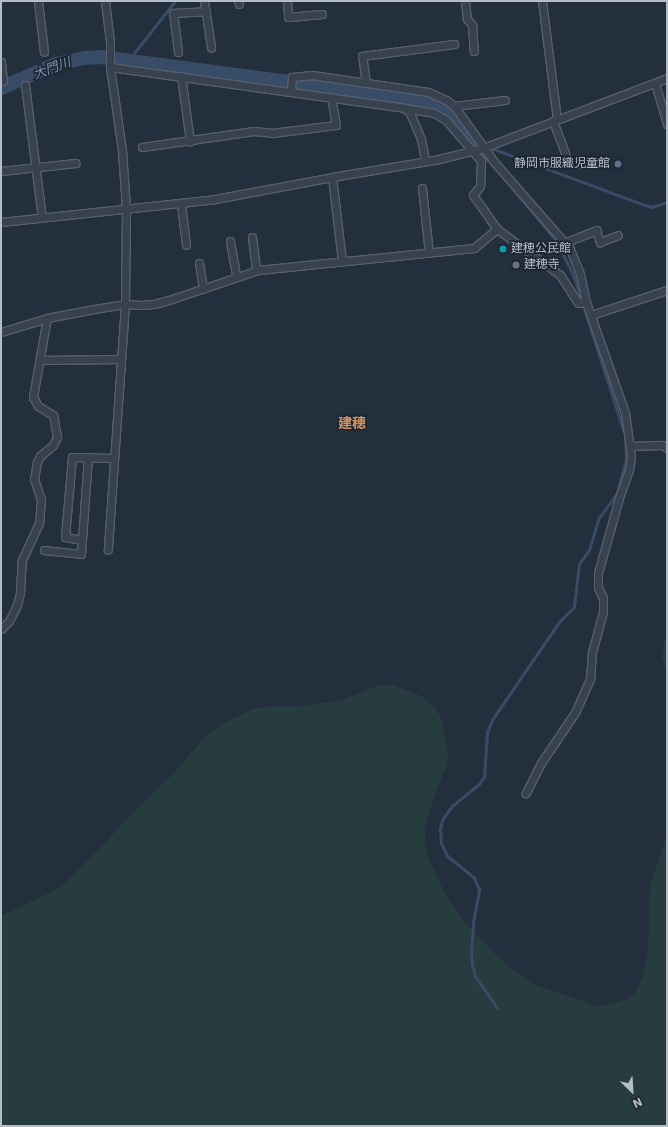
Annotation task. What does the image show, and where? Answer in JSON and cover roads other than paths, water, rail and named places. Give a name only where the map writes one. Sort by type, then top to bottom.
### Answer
[{"type":"street","points":[[38,1],[44,52]]},
{"type":"street","points":[[105,1],[110,67],[122,150],[126,208],[125,304],[108,549]]},
{"type":"street","points":[[204,1],[212,47]]},
{"type":"street","points":[[287,1],[288,17],[322,14]]},
{"type":"street","points":[[465,1],[467,19],[472,25],[474,51]]},
{"type":"street","points":[[542,1],[555,120],[568,161],[578,164]]},
{"type":"street","points":[[178,52],[173,13],[206,11]]},
{"type":"street","points":[[366,83],[362,56],[454,44]]},
{"type":"street","points":[[1,62],[3,81]]},
{"type":"street","points":[[110,67],[291,91],[434,113],[446,120],[481,162],[480,186],[473,195],[497,228],[560,275],[578,303],[586,302]]},
{"type":"street","points":[[291,91],[292,77],[312,74],[428,92],[446,100],[454,106],[483,148],[570,249],[580,274],[586,302],[625,413],[630,446],[629,470],[619,498],[598,573],[598,587],[603,598],[603,612],[592,652],[590,679],[576,711],[540,763],[526,793]]},
{"type":"street","points":[[181,76],[190,141]]},
{"type":"street","points":[[1,222],[215,200],[472,151],[667,78]]},
{"type":"street","points":[[655,83],[667,124]]},
{"type":"street","points":[[25,85],[42,217]]},
{"type":"street","points":[[142,147],[254,132],[272,133],[336,125],[331,97]]},
{"type":"street","points":[[454,106],[505,100]]},
{"type":"street","points":[[404,108],[410,113],[421,139],[425,160]]},
{"type":"street","points":[[1,171],[76,163]]},
{"type":"street","points":[[332,177],[342,261]]},
{"type":"street","points":[[422,188],[428,253]]},
{"type":"street","points":[[181,204],[186,245]]},
{"type":"street","points":[[1,332],[47,318],[125,304],[154,304],[203,289],[256,270],[474,248],[497,228]]},
{"type":"street","points":[[564,243],[596,230],[600,242],[618,235]]},
{"type":"street","points":[[252,237],[256,270]]},
{"type":"street","points":[[230,241],[236,276]]},
{"type":"street","points":[[199,263],[203,289]]},
{"type":"street","points":[[591,315],[667,290]]},
{"type":"street","points":[[1,629],[9,621],[17,605],[20,593],[22,560],[39,523],[40,500],[34,479],[37,462],[40,456],[53,445],[57,437],[52,415],[38,406],[33,397],[47,318]]},
{"type":"street","points":[[40,360],[121,359]]},
{"type":"street","points":[[630,446],[662,445],[667,448]]},
{"type":"street","points":[[82,540],[65,537],[72,457],[114,458]]},
{"type":"street","points":[[44,550],[81,554],[88,457]]},
{"type":"waterway","points":[[128,61],[175,1]]},
{"type":"waterway","name":"大門川","points":[[1,88],[56,64],[85,58],[100,57],[418,99],[441,110],[457,123],[473,141]]},
{"type":"waterway","points":[[473,141],[488,160]]},
{"type":"waterway","points":[[491,148],[645,205],[652,207],[667,202]]},
{"type":"waterway","points":[[510,185],[556,240],[573,273],[624,431]]},
{"type":"waterway","points":[[497,1008],[475,977],[472,964],[471,953],[473,922],[479,890],[474,878],[447,856],[441,843],[440,829],[442,820],[452,806],[479,784],[484,777],[487,733],[492,720],[559,622],[574,607],[579,564],[589,550],[599,518],[617,493],[626,460],[625,436]]},
{"type":"place","name":"静岡市服織児童館","points":[[618,164]]},
{"type":"place","name":"建穂公民館","points":[[503,249]]},
{"type":"place","name":"建穂寺","points":[[516,265]]},
{"type":"district","name":"建穂","points":[[352,423]]}]
